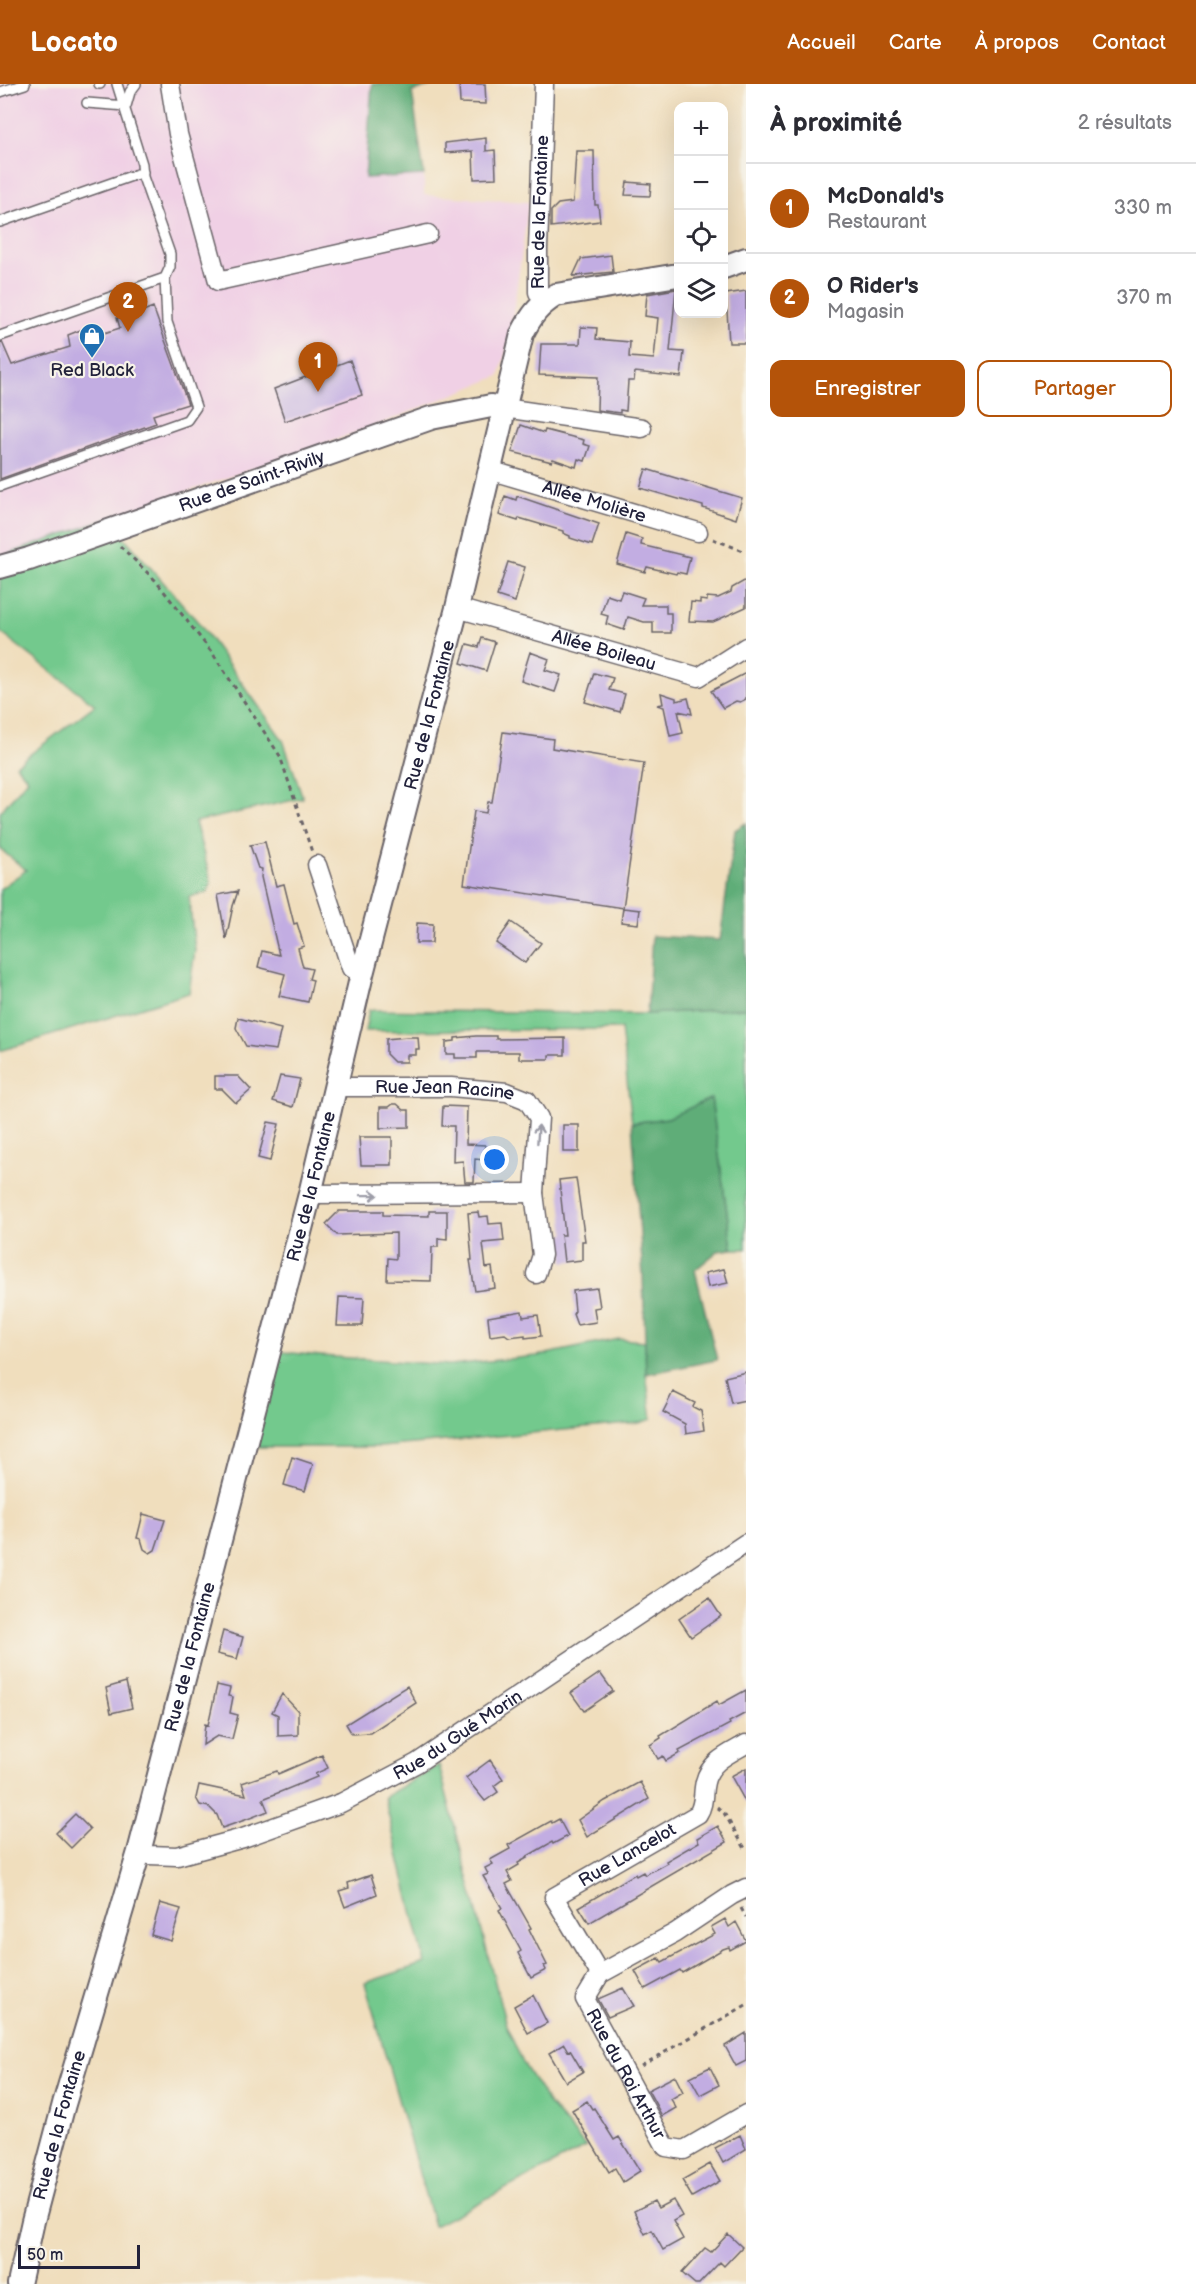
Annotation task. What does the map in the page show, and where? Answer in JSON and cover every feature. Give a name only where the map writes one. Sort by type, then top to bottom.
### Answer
[{"type":"street","points":[[170,84],[178,134],[218,281],[428,234]]},
{"type":"street","name":"Rue de la Fontaine","points":[[19,2284],[64,2104],[139,1852],[310,1194],[362,974],[457,608],[522,334],[532,314],[543,303],[538,291],[538,248],[544,84]]},
{"type":"street","points":[[728,265],[746,259]]},
{"type":"street","points":[[543,303],[556,295],[674,275]]},
{"type":"street","name":"Rue de Saint-Rivily","points":[[0,567],[431,418],[491,406],[504,408]]},
{"type":"street","points":[[504,408],[642,428]]},
{"type":"street","name":"Allée Molière","points":[[489,470],[698,532]]},
{"type":"street","name":"Allée Boileau","points":[[457,608],[699,677],[746,647]]},
{"type":"street","points":[[317,865],[351,968],[362,974]]},
{"type":"street","name":"Rue Jean Racine","points":[[335,1087],[451,1087],[507,1092],[527,1100],[539,1118],[534,1193],[542,1255],[536,1274]]},
{"type":"street","points":[[310,1194],[534,1193]]},
{"type":"street","name":"Rue du Gué Morin","points":[[139,1852],[149,1856],[177,1856],[243,1838],[341,1803],[417,1763],[746,1543]]},
{"type":"street","name":"Rue Lancelot","points":[[600,1974],[554,1897],[698,1814],[705,1796],[705,1782],[713,1763],[746,1744]]},
{"type":"street","points":[[600,1974],[675,1933],[732,1894],[746,1888]]},
{"type":"street","name":"Rue du Roi Arthur","points":[[600,1974],[585,1999],[666,2147],[684,2150],[746,2114]]},
{"type":"lane","points":[[0,93],[25,84]]},
{"type":"lane","points":[[0,486],[187,420],[196,406],[167,322],[165,278],[170,267],[170,254],[142,172],[142,164],[126,106],[117,84]]},
{"type":"lane","points":[[126,106],[130,92],[136,84]]},
{"type":"lane","points":[[87,103],[126,106]]},
{"type":"lane","points":[[0,222],[142,172]]},
{"type":"lane","points":[[0,336],[165,278]]},
{"type":"path","points":[[698,532],[746,552]]},
{"type":"path","points":[[103,533],[154,580],[213,654],[280,756],[317,865]]},
{"type":"path","points":[[705,1796],[724,1813],[746,1850]]},
{"type":"path","points":[[626,2074],[746,2005]]},
{"type":"shaded area","points":[[0,84],[372,84],[365,178],[424,175],[424,195],[529,202],[509,342],[499,376],[378,425],[0,557]]},
{"type":"green space","points":[[372,84],[438,84],[412,92],[424,175],[365,178]]},
{"type":"green space","points":[[108,519],[198,622],[283,740],[303,798],[195,822],[211,881],[208,892],[189,897],[195,950],[189,993],[0,1051],[0,889],[26,870],[0,849],[0,812],[28,779],[16,765],[95,705],[0,632],[0,557]]},
{"type":"green space","points":[[746,823],[746,1008],[647,1014],[652,936],[720,940],[735,830]]},
{"type":"green space","points":[[746,1008],[746,1249],[732,1249],[711,1099],[668,1118],[632,1123],[621,1029],[365,1031],[369,1010],[647,1014]]},
{"type":"green space","points":[[711,1098],[732,1249],[718,1251],[695,1270],[717,1360],[646,1374],[643,1276],[632,1123],[668,1118]]},
{"type":"green space","points":[[618,1339],[645,1341],[646,1374],[652,1419],[639,1423],[381,1447],[259,1447],[253,1438],[274,1351],[450,1365],[537,1356]]},
{"type":"green space","points":[[439,1765],[506,2025],[523,2063],[549,2104],[586,2147],[434,2226],[365,1983],[425,1963],[384,1797]]},
{"type":"building","points":[[459,84],[485,84],[486,104],[460,103]]},
{"type":"building","points":[[486,138],[486,151],[495,150],[496,178],[474,179],[473,151],[445,153],[445,143]]},
{"type":"building","points":[[576,151],[594,151],[595,205],[598,205],[600,221],[551,227],[551,211],[558,204],[573,202]]},
{"type":"building","points":[[627,182],[651,184],[650,196],[625,195]]},
{"type":"building","points":[[611,255],[613,272],[573,276],[581,259]]},
{"type":"building","points":[[674,289],[670,351],[684,352],[681,377],[635,372],[634,381],[628,381],[626,411],[620,410],[620,413],[597,410],[598,377],[539,375],[541,344],[580,344],[581,327],[597,328],[596,339],[630,342],[629,357],[654,359],[658,318],[645,316],[647,294]]},
{"type":"building","points":[[746,291],[746,343],[729,343],[728,294]]},
{"type":"building","points":[[153,307],[188,404],[153,415],[156,423],[0,479],[0,343],[2,342],[12,365],[70,347],[68,335],[93,325],[98,335],[120,328],[117,318],[128,315],[129,317]]},
{"type":"building","points":[[350,360],[362,395],[285,421],[274,389]]},
{"type":"building","points":[[521,425],[544,433],[545,430],[584,440],[583,444],[590,446],[585,461],[578,459],[576,467],[553,459],[552,462],[512,452]]},
{"type":"building","points":[[646,469],[742,498],[736,519],[703,508],[703,506],[640,488]]},
{"type":"building","points":[[505,496],[516,500],[517,496],[599,524],[592,545],[570,538],[563,531],[519,518],[518,521],[499,515]]},
{"type":"building","points":[[626,534],[642,539],[641,545],[690,557],[686,574],[647,567],[645,572],[617,564]]},
{"type":"building","points":[[508,562],[525,567],[515,602],[497,596]]},
{"type":"building","points":[[746,580],[746,607],[713,622],[689,621],[691,602],[707,601],[707,597],[718,598],[731,592],[732,588]]},
{"type":"building","points":[[622,591],[644,598],[641,605],[666,605],[666,613],[671,613],[671,633],[653,633],[653,622],[628,617],[624,630],[606,624],[608,616],[601,614],[607,595],[619,599]]},
{"type":"building","points":[[482,638],[495,642],[486,671],[461,663],[467,644],[479,647]]},
{"type":"building","points":[[530,652],[549,659],[545,670],[561,675],[555,692],[521,681]]},
{"type":"building","points":[[594,673],[613,678],[609,690],[625,694],[620,712],[585,702]]},
{"type":"building","points":[[746,673],[746,699],[723,708],[711,691]]},
{"type":"building","points":[[661,693],[676,698],[676,701],[688,698],[692,714],[678,711],[683,733],[670,736],[664,707],[657,705],[663,704]]},
{"type":"building","points":[[503,732],[553,739],[552,748],[644,763],[623,908],[464,884],[474,811],[486,813],[488,802],[492,802]]},
{"type":"building","points":[[265,842],[276,886],[284,884],[294,924],[297,923],[304,946],[298,948],[303,967],[312,969],[309,979],[313,980],[308,1002],[279,996],[285,974],[258,967],[262,951],[279,955],[261,877],[262,869],[258,868],[250,845]]},
{"type":"building","points":[[238,891],[233,906],[226,939],[218,895]]},
{"type":"building","points":[[623,908],[640,910],[638,924],[621,922]]},
{"type":"building","points":[[511,922],[541,943],[525,963],[496,943]]},
{"type":"building","points":[[417,923],[433,924],[432,943],[416,943]]},
{"type":"building","points":[[238,1018],[281,1029],[276,1050],[246,1046],[236,1028]]},
{"type":"building","points":[[496,1036],[496,1039],[565,1038],[565,1055],[549,1055],[549,1059],[519,1059],[519,1052],[477,1052],[477,1058],[455,1058],[455,1054],[446,1054],[446,1042],[455,1041],[455,1038]]},
{"type":"building","points":[[418,1037],[419,1049],[416,1049],[416,1055],[407,1055],[407,1062],[394,1062],[386,1054],[386,1039]]},
{"type":"building","points":[[215,1076],[238,1076],[251,1090],[236,1103],[222,1089],[215,1089]]},
{"type":"building","points":[[280,1076],[300,1079],[293,1107],[273,1101]]},
{"type":"building","points":[[393,1104],[409,1110],[409,1127],[380,1128],[380,1107],[389,1107]]},
{"type":"building","points":[[443,1106],[467,1107],[466,1144],[485,1145],[485,1160],[475,1159],[474,1182],[465,1182],[463,1161],[453,1162],[454,1126],[442,1126]]},
{"type":"building","points":[[268,1122],[279,1124],[270,1161],[258,1158]]},
{"type":"building","points":[[563,1125],[579,1125],[579,1152],[563,1152]]},
{"type":"building","points":[[359,1137],[392,1137],[392,1165],[361,1165]]},
{"type":"building","points":[[576,1178],[585,1241],[582,1241],[582,1260],[564,1262],[561,1235],[565,1235],[559,1180]]},
{"type":"building","points":[[339,1211],[383,1211],[383,1215],[429,1216],[429,1211],[447,1211],[447,1239],[438,1238],[438,1247],[432,1247],[431,1281],[387,1280],[388,1258],[396,1259],[396,1233],[337,1235],[326,1224]]},
{"type":"building","points":[[478,1212],[479,1217],[488,1216],[489,1224],[502,1223],[504,1241],[483,1243],[486,1268],[492,1267],[495,1288],[475,1291],[470,1260],[472,1260],[468,1213]]},
{"type":"building","points":[[724,1269],[728,1283],[708,1287],[705,1273]]},
{"type":"building","points":[[597,1288],[600,1307],[594,1308],[596,1322],[577,1325],[573,1314],[575,1311],[573,1291]]},
{"type":"building","points":[[339,1297],[364,1298],[362,1326],[337,1326]]},
{"type":"building","points":[[522,1311],[523,1317],[538,1315],[541,1336],[525,1338],[525,1335],[509,1337],[505,1334],[490,1336],[488,1317]]},
{"type":"building","points":[[746,1372],[746,1400],[731,1403],[725,1377]]},
{"type":"building","points":[[673,1392],[695,1403],[693,1407],[701,1411],[704,1431],[686,1434],[685,1424],[663,1412]]},
{"type":"building","points":[[292,1457],[313,1464],[305,1491],[284,1485]]},
{"type":"building","points":[[143,1514],[165,1520],[155,1550],[150,1553],[144,1549],[141,1539],[137,1538]]},
{"type":"building","points":[[709,1598],[721,1616],[691,1637],[679,1619]]},
{"type":"building","points":[[223,1631],[243,1637],[237,1659],[217,1654]]},
{"type":"building","points":[[600,1673],[613,1691],[584,1711],[571,1693]]},
{"type":"building","points":[[126,1682],[132,1708],[111,1713],[106,1688]]},
{"type":"building","points":[[217,1685],[230,1688],[228,1696],[233,1697],[230,1713],[238,1715],[232,1739],[217,1736],[203,1745],[205,1724],[208,1725]]},
{"type":"building","points":[[407,1686],[416,1703],[370,1733],[352,1734],[346,1724]]},
{"type":"building","points":[[746,1690],[746,1713],[679,1751],[680,1753],[666,1761],[663,1756],[658,1759],[650,1745],[661,1738],[660,1736],[717,1701],[719,1705]]},
{"type":"building","points":[[282,1694],[298,1711],[298,1735],[278,1736],[278,1715],[272,1712]]},
{"type":"building","points":[[322,1755],[328,1768],[315,1774],[317,1777],[263,1799],[268,1811],[222,1828],[217,1815],[209,1807],[200,1805],[196,1798],[199,1785],[246,1795],[242,1783],[277,1771],[278,1774]]},
{"type":"building","points":[[490,1760],[503,1779],[494,1786],[498,1792],[485,1801],[466,1778]]},
{"type":"building","points":[[746,1768],[746,1803],[731,1776]]},
{"type":"building","points":[[640,1782],[649,1799],[587,1837],[578,1820],[605,1801]]},
{"type":"building","points":[[75,1814],[90,1829],[71,1848],[56,1833]]},
{"type":"building","points":[[559,1819],[568,1836],[526,1857],[518,1863],[519,1865],[507,1872],[512,1881],[506,1884],[531,1928],[529,1929],[547,1965],[544,1966],[546,1970],[531,1978],[518,1953],[521,1951],[499,1910],[502,1908],[483,1876],[488,1874],[485,1868],[493,1864],[490,1860],[510,1849],[508,1845],[551,1821],[552,1823]]},
{"type":"building","points":[[718,1826],[727,1842],[589,1923],[579,1907],[635,1874],[636,1876],[643,1872],[645,1875],[667,1863],[666,1861],[699,1842],[697,1838]]},
{"type":"building","points":[[371,1875],[377,1894],[345,1907],[339,1891],[349,1888],[348,1883]]},
{"type":"building","points":[[160,1903],[181,1909],[171,1941],[151,1935]]},
{"type":"building","points":[[725,1919],[729,1927],[736,1922],[746,1941],[730,1950],[729,1947],[723,1949],[682,1973],[680,1970],[645,1989],[635,1971],[659,1958],[662,1962],[715,1934],[711,1927]]},
{"type":"building","points":[[623,1988],[634,2006],[608,2017],[598,1999]]},
{"type":"building","points":[[533,1995],[547,2023],[528,2033],[514,2006]]},
{"type":"building","points":[[746,2033],[746,2061],[736,2066],[725,2046]]},
{"type":"building","points":[[564,2044],[583,2072],[566,2082],[549,2053]]},
{"type":"building","points":[[710,2067],[719,2085],[700,2095],[690,2077]]},
{"type":"building","points":[[675,2076],[683,2092],[671,2099],[676,2108],[662,2116],[648,2090]]},
{"type":"building","points":[[587,2101],[614,2140],[619,2137],[640,2171],[623,2182],[615,2168],[609,2172],[572,2110]]},
{"type":"building","points":[[740,2135],[746,2149],[723,2163],[715,2148]]},
{"type":"building","points":[[710,2164],[720,2181],[692,2197],[682,2180]]},
{"type":"building","points":[[673,2200],[682,2216],[673,2221],[683,2239],[663,2250],[652,2230],[645,2234],[634,2211],[654,2201],[658,2208]]},
{"type":"building","points":[[728,2234],[742,2247],[724,2266],[720,2262],[699,2284],[695,2284],[682,2273],[705,2248],[711,2252]]},
{"type":"place","name":"O Rider's","points":[[128,332]]},
{"type":"place","name":"Red Black","points":[[92,359]]},
{"type":"place","name":"McDonald's","points":[[318,392]]}]
